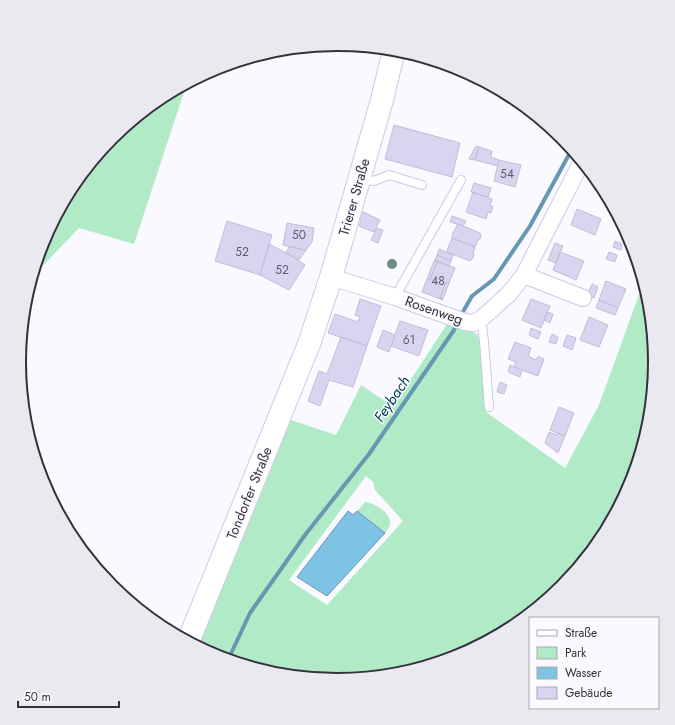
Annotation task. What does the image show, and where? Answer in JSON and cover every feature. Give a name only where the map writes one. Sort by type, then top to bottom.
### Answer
[{"type":"main road","name":"Trierer Straße","points":[[310,344],[331,277],[392,56]]},
{"type":"main road","name":"Tondorfer Straße","points":[[190,637],[310,344]]},
{"type":"street","name":"Rosenweg","points":[[331,277],[395,297],[465,322],[472,323],[481,319],[509,294],[524,275],[579,166]]},
{"type":"street","points":[[524,275],[582,298]]},
{"type":"lane","points":[[359,179],[374,182],[389,175],[422,185]]},
{"type":"lane","name":"Rosenweg","points":[[395,297],[461,180]]},
{"type":"lane","points":[[481,319],[489,407]]},
{"type":"green space","points":[[184,92],[134,244],[79,228],[41,267],[58,225],[78,189],[103,157],[132,128],[148,115],[164,103]]},
{"type":"green space","points":[[640,291],[648,342],[648,383],[643,423],[632,463],[617,500],[597,536],[558,583],[527,610],[511,622],[457,650],[398,668],[358,673],[317,673],[277,668],[237,657],[200,642],[291,420],[336,435],[361,385],[385,401],[406,387],[449,321],[477,334],[480,342],[486,412],[565,468],[599,405]],"holes":[[[366,476],[373,482],[375,490],[403,521],[327,605],[289,580]]]},
{"type":"green space","points":[[365,502],[377,506],[388,516],[390,525],[385,533],[357,511]]},
{"type":"water","points":[[348,511],[353,515],[357,511],[385,533],[327,596],[297,577]]},
{"type":"building","points":[[394,125],[460,143],[452,177],[385,159]]},
{"type":"building","points":[[476,146],[479,147],[475,160],[469,159]]},
{"type":"building","points":[[479,147],[492,151],[491,157],[499,160],[498,166],[475,160]]},
{"type":"building","points":[[499,160],[521,165],[515,187],[494,181]]},
{"type":"building","points":[[474,183],[491,188],[488,197],[471,192]]},
{"type":"building","points":[[473,192],[492,199],[490,206],[493,206],[491,213],[488,212],[486,219],[466,212]]},
{"type":"building","points":[[577,209],[601,219],[595,235],[571,225]]},
{"type":"building","points":[[361,211],[380,220],[374,232],[359,226],[361,221],[357,220]]},
{"type":"building","points":[[452,216],[466,221],[463,226],[450,222]]},
{"type":"building","points":[[227,221],[272,235],[260,275],[215,261]]},
{"type":"building","points":[[287,223],[314,228],[312,242],[306,250],[283,245]]},
{"type":"building","points":[[458,224],[480,233],[480,239],[475,247],[452,238]]},
{"type":"building","points":[[377,228],[383,230],[378,243],[371,240]]},
{"type":"building","points":[[452,238],[475,247],[473,253],[474,256],[470,261],[447,252]]},
{"type":"building","points":[[615,241],[622,244],[621,250],[613,247]]},
{"type":"building","points":[[555,243],[563,246],[556,263],[548,260]]},
{"type":"building","points":[[269,244],[292,256],[305,265],[289,290],[260,275]]},
{"type":"building","points":[[289,247],[306,250],[299,260],[286,253]]},
{"type":"building","points":[[439,249],[453,255],[451,261],[437,255]]},
{"type":"building","points":[[560,252],[584,261],[576,280],[553,270]]},
{"type":"building","points":[[609,252],[617,255],[615,262],[606,259]]},
{"type":"building","points":[[437,255],[451,261],[449,266],[435,261]]},
{"type":"building","points":[[434,260],[455,268],[449,283],[446,282],[440,298],[443,300],[422,292],[427,279],[430,280],[437,262]]},
{"type":"building","points":[[434,261],[437,262],[430,280],[427,279]]},
{"type":"building","points":[[606,281],[626,289],[618,308],[599,300]]},
{"type":"building","points":[[446,282],[449,283],[443,299],[440,298]]},
{"type":"building","points":[[592,284],[598,287],[594,298],[587,296]]},
{"type":"building","points":[[360,299],[381,306],[367,346],[328,333],[335,314],[358,322],[360,317],[355,315]]},
{"type":"building","points":[[531,299],[550,306],[541,328],[522,320]]},
{"type":"building","points":[[599,300],[618,308],[615,315],[596,308]]},
{"type":"building","points":[[547,312],[553,314],[550,323],[544,320]]},
{"type":"building","points":[[589,317],[608,325],[599,347],[580,340]]},
{"type":"building","points":[[400,321],[428,330],[419,356],[391,346]]},
{"type":"building","points":[[531,328],[541,332],[538,339],[529,335]]},
{"type":"building","points":[[383,330],[395,335],[389,352],[377,347]]},
{"type":"building","points":[[552,334],[558,337],[556,344],[549,342]]},
{"type":"building","points":[[567,335],[576,338],[572,350],[563,346]]},
{"type":"building","points":[[341,337],[367,346],[353,387],[329,380],[320,406],[308,401],[319,371],[327,374]]},
{"type":"building","points":[[515,342],[531,348],[528,356],[536,360],[538,356],[544,359],[538,376],[514,367],[516,362],[508,359]]},
{"type":"building","points":[[510,365],[522,370],[520,377],[508,372]]},
{"type":"building","points":[[500,382],[507,385],[504,394],[497,392]]},
{"type":"building","points":[[559,407],[574,413],[565,436],[550,430]]},
{"type":"building","points":[[549,432],[557,435],[558,433],[565,436],[558,453],[545,443]]},
{"type":"waterway","name":"Feybach","points":[[460,317],[472,296],[494,279],[530,226],[569,154]]},
{"type":"waterway","name":"Feybach","points":[[231,655],[250,613],[305,535],[369,454],[454,330],[457,323]]}]
